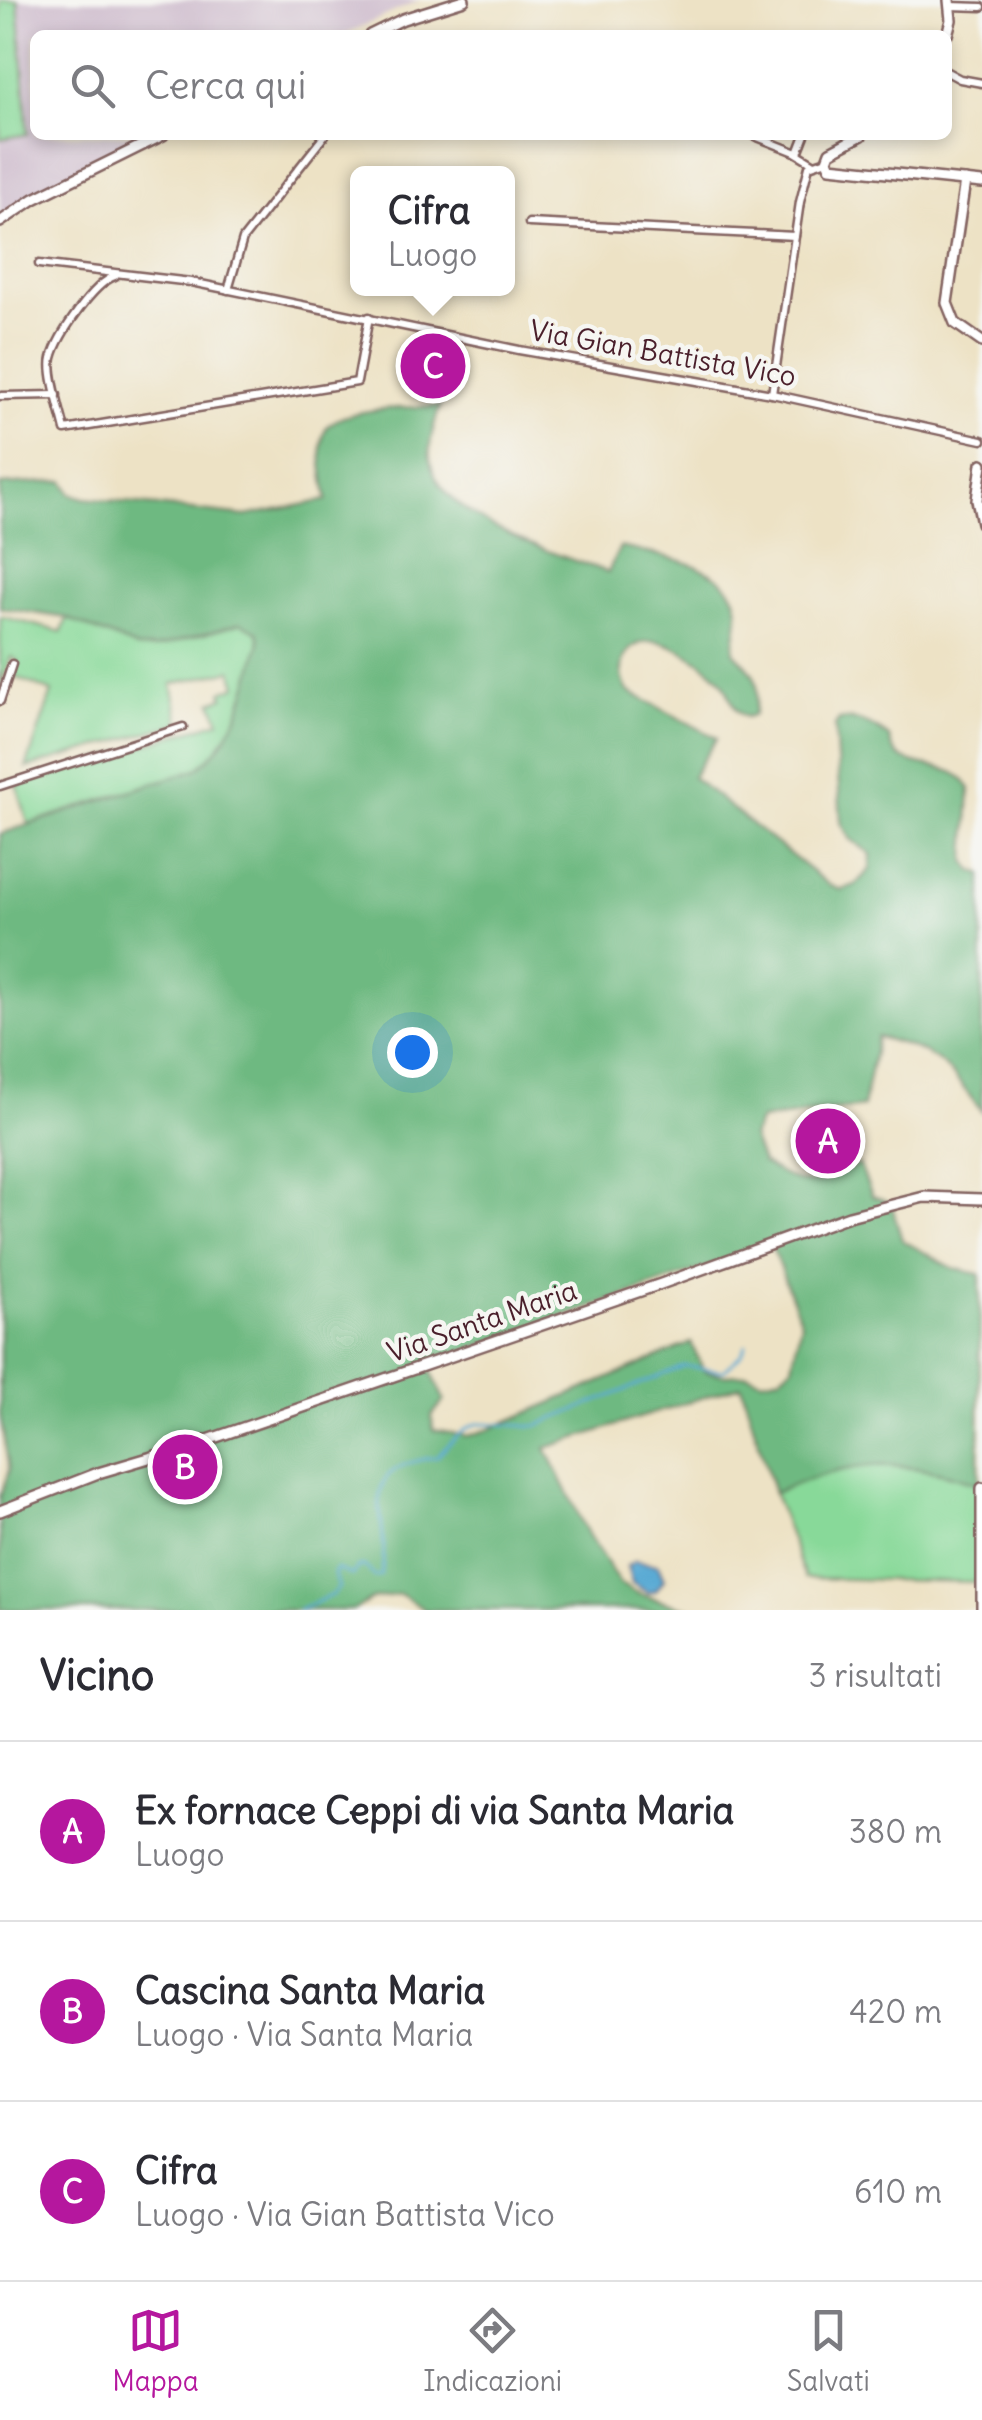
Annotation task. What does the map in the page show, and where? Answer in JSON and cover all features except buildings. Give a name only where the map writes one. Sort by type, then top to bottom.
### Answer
[{"type":"street","points":[[381,30],[464,0]]},
{"type":"street","points":[[949,30],[949,3],[982,7]]},
{"type":"street","points":[[952,75],[982,83]]},
{"type":"street","points":[[0,222],[34,199],[153,140]]},
{"type":"street","points":[[228,290],[242,240],[320,140]]},
{"type":"street","points":[[764,140],[813,162],[827,160]]},
{"type":"street","points":[[798,154],[802,140]]},
{"type":"street","points":[[827,160],[832,151],[853,140]]},
{"type":"street","points":[[827,160],[832,168],[843,170],[982,183]]},
{"type":"street","points":[[772,394],[808,168],[813,162]]},
{"type":"street","points":[[965,181],[946,303],[955,323],[982,342]]},
{"type":"street","points":[[529,223],[796,236]]},
{"type":"street","name":"Via Gian Battista Vico","points":[[39,264],[228,290],[518,350],[772,394],[982,440]]},
{"type":"street","points":[[121,274],[102,280],[78,310],[51,359],[65,430],[357,382],[369,318]]},
{"type":"street","points":[[0,396],[57,394]]},
{"type":"street","points":[[982,464],[977,500],[982,523]]},
{"type":"street","points":[[0,701],[12,664]]},
{"type":"street","points":[[0,786],[183,727]]},
{"type":"street","name":"Via Santa Maria","points":[[0,1511],[98,1473],[196,1444],[849,1216],[924,1197],[982,1199]]},
{"type":"street","points":[[982,1488],[982,1610]]},
{"type":"shaded area","points":[[18,0],[420,0],[354,30],[30,30],[30,140],[137,140],[0,219],[0,139],[28,134]]},
{"type":"green space","points":[[0,0],[18,0],[28,134],[0,139]]},
{"type":"green space","points":[[440,406],[432,432],[430,459],[438,481],[454,500],[477,517],[532,545],[608,572],[620,547],[692,564],[724,582],[734,596],[738,612],[734,652],[756,680],[754,715],[746,717],[737,710],[724,684],[708,668],[660,642],[640,643],[626,654],[624,681],[628,691],[717,738],[692,777],[829,885],[841,890],[855,885],[870,869],[871,854],[850,839],[841,823],[835,726],[839,720],[872,726],[889,737],[893,750],[902,758],[952,772],[963,778],[970,789],[966,861],[973,871],[982,873],[982,1112],[949,1071],[928,1054],[877,1037],[863,1107],[760,1120],[752,1137],[762,1163],[800,1181],[820,1181],[859,1164],[872,1196],[891,1203],[902,1240],[955,1269],[980,1274],[979,1484],[924,1469],[875,1466],[828,1474],[774,1493],[741,1385],[546,1448],[589,1536],[620,1584],[639,1594],[695,1610],[425,1610],[400,1594],[372,1599],[354,1610],[0,1610],[0,1497],[9,1470],[0,1415],[0,834],[197,769],[232,727],[260,642],[258,632],[241,623],[155,648],[137,648],[67,618],[0,608],[0,485],[64,481],[71,494],[85,498],[246,516],[327,500],[322,445],[326,429],[334,422],[361,412]],"holes":[[[771,1245],[801,1322],[792,1366],[781,1376],[762,1380],[747,1374],[704,1371],[691,1343],[490,1429],[468,1436],[433,1430],[432,1416],[444,1400],[428,1364]]]},
{"type":"green space","points":[[0,616],[62,632],[67,618],[137,648],[155,648],[241,623],[258,632],[260,642],[232,727],[212,756],[197,769],[28,824],[17,785],[220,721],[212,702],[224,697],[222,692],[237,686],[232,670],[172,684],[180,723],[26,768],[52,692],[11,675],[18,661],[11,657],[0,687]]},
{"type":"green space","points":[[856,1465],[919,1469],[979,1484],[977,1582],[805,1578],[774,1493]]},
{"type":"water","points":[[635,1561],[658,1565],[664,1579],[656,1591],[648,1593],[632,1583],[627,1566]]},
{"type":"waterway","points":[[299,1610],[334,1594],[339,1587],[336,1569],[352,1575],[358,1567],[365,1566],[375,1577],[381,1575],[384,1554],[380,1499],[391,1472],[437,1457],[473,1425],[536,1426],[685,1366],[723,1371],[746,1345]]},
{"type":"place","name":"Cifra","points":[[433,366]]},
{"type":"place","name":"Ex fornace Ceppi di via Santa Maria","points":[[828,1141]]},
{"type":"place","name":"Cascina Santa Maria","points":[[185,1467]]}]
